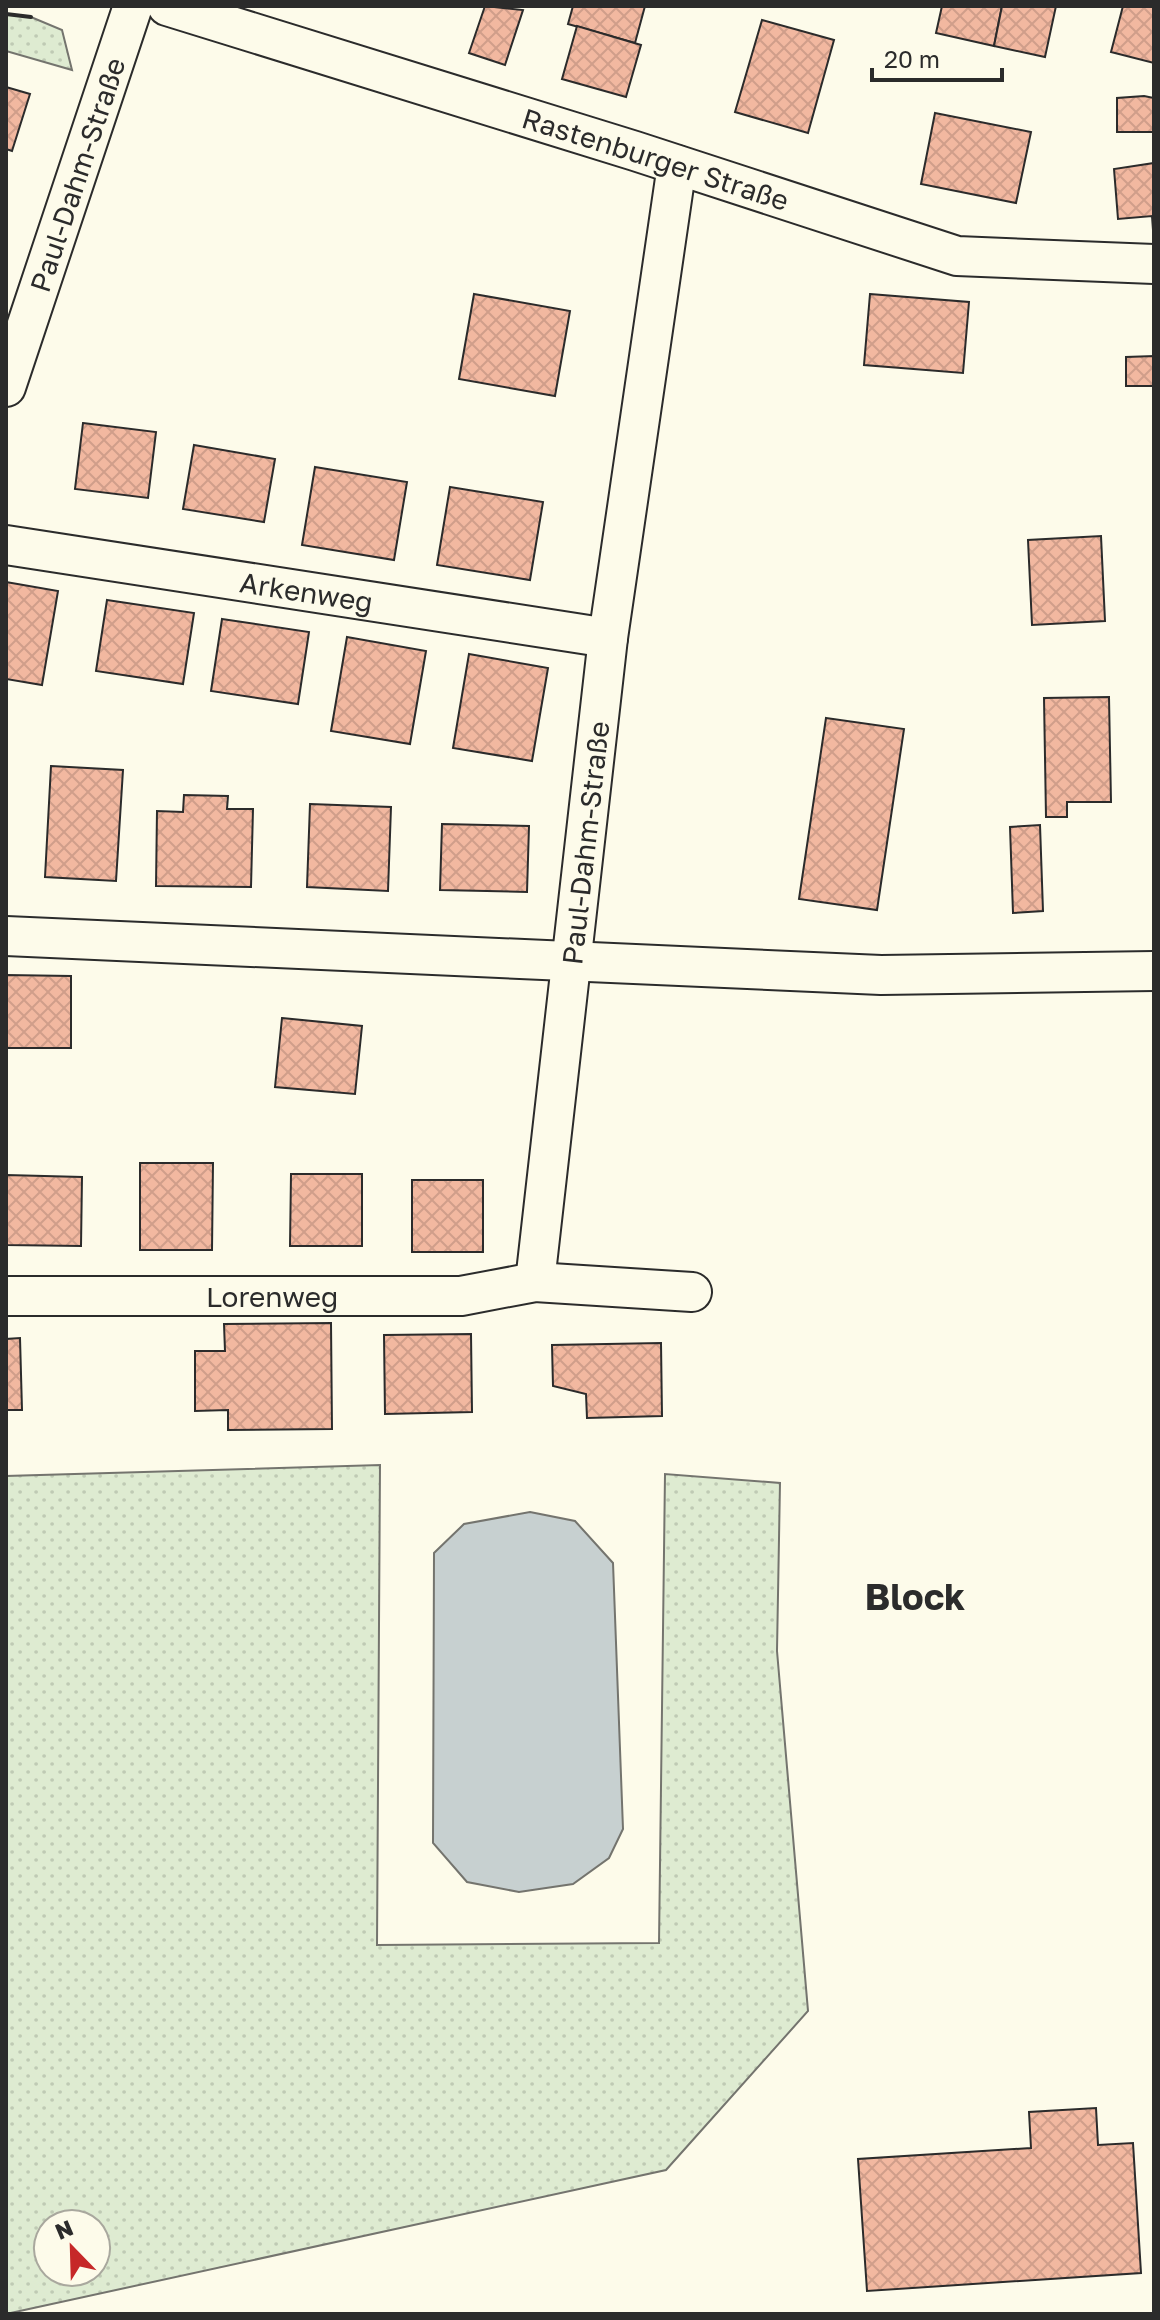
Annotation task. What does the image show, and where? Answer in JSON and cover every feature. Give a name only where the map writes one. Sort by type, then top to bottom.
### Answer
[{"type":"street","name":"Paul-Dahm-Straße","points":[[6,387],[133,6]]},
{"type":"street","name":"Rastenburger Straße","points":[[167,6],[957,256],[1154,264]]},
{"type":"street","name":"Paul-Dahm-Straße","points":[[6,936],[571,962],[608,638],[677,165]]},
{"type":"street","name":"Arkenweg","points":[[6,545],[608,638]]},
{"type":"street","points":[[535,1282],[571,962],[881,975],[1154,971]]},
{"type":"street","name":"Lorenweg","points":[[6,1296],[461,1296],[535,1282],[692,1292]]},
{"type":"green space","points":[[6,14],[31,17],[62,30],[72,70],[6,51]]},
{"type":"green space","points":[[380,1465],[377,1945],[659,1943],[665,1474],[780,1483],[777,1651],[808,2011],[666,2170],[6,2314],[6,1476]]},
{"type":"shaded area","points":[[530,1512],[575,1521],[613,1563],[623,1829],[609,1858],[573,1884],[519,1892],[467,1882],[433,1843],[434,1553],[464,1524]]},
{"type":"building","points":[[485,6],[523,10],[505,65],[469,53]]},
{"type":"building","points":[[573,6],[645,6],[635,43],[568,24]]},
{"type":"building","points":[[942,6],[1002,6],[994,46],[936,33]]},
{"type":"building","points":[[1002,6],[1056,6],[1045,57],[994,46]]},
{"type":"building","points":[[1123,6],[1154,6],[1154,63],[1111,52]]},
{"type":"building","points":[[762,20],[834,40],[808,133],[735,112]]},
{"type":"building","points":[[577,26],[641,45],[626,97],[562,79]]},
{"type":"building","points":[[6,87],[30,94],[12,151],[6,149]]},
{"type":"building","points":[[1117,98],[1154,98],[1154,132],[1117,132]]},
{"type":"building","points":[[935,113],[1031,132],[1016,203],[921,184]]},
{"type":"building","points":[[1154,163],[1153,230],[1152,216],[1118,219],[1114,169]]},
{"type":"building","points":[[474,294],[570,311],[555,396],[459,379]]},
{"type":"building","points":[[870,294],[969,302],[963,373],[864,365]]},
{"type":"building","points":[[1154,356],[1154,386],[1126,386],[1126,357]]},
{"type":"building","points":[[83,423],[156,432],[148,498],[75,489]]},
{"type":"building","points":[[194,445],[275,459],[264,522],[183,509]]},
{"type":"building","points":[[315,467],[407,482],[394,560],[302,545]]},
{"type":"building","points":[[450,487],[543,502],[530,580],[437,565]]},
{"type":"building","points":[[1101,536],[1105,621],[1032,625],[1028,540]]},
{"type":"building","points":[[6,582],[58,591],[42,685],[6,679]]},
{"type":"building","points":[[107,600],[194,613],[183,684],[96,671]]},
{"type":"building","points":[[222,619],[309,632],[298,704],[211,691]]},
{"type":"building","points":[[347,637],[426,651],[410,744],[331,731]]},
{"type":"building","points":[[469,654],[548,668],[532,761],[453,748]]},
{"type":"building","points":[[1109,697],[1111,802],[1067,802],[1067,817],[1046,817],[1044,698]]},
{"type":"building","points":[[826,718],[904,729],[877,910],[799,899]]},
{"type":"building","points":[[51,766],[123,770],[116,881],[45,877]]},
{"type":"building","points":[[184,795],[228,796],[227,809],[253,809],[251,887],[156,886],[157,811],[183,812]]},
{"type":"building","points":[[310,804],[391,807],[388,891],[307,887]]},
{"type":"building","points":[[442,824],[529,826],[527,892],[440,890]]},
{"type":"building","points":[[1040,825],[1043,911],[1013,913],[1010,827]]},
{"type":"building","points":[[6,975],[71,976],[71,1048],[6,1048]]},
{"type":"building","points":[[282,1018],[362,1026],[355,1094],[275,1087]]},
{"type":"building","points":[[140,1163],[213,1163],[212,1250],[140,1250]]},
{"type":"building","points":[[291,1174],[362,1174],[362,1246],[290,1246]]},
{"type":"building","points":[[6,1175],[82,1177],[81,1246],[6,1245]]},
{"type":"building","points":[[412,1180],[483,1180],[483,1252],[412,1252]]},
{"type":"building","points":[[331,1323],[332,1429],[228,1430],[228,1410],[195,1411],[195,1351],[225,1351],[224,1324]]},
{"type":"building","points":[[471,1334],[472,1412],[385,1414],[384,1335]]},
{"type":"building","points":[[20,1338],[22,1410],[6,1410],[6,1339]]},
{"type":"building","points":[[661,1343],[662,1416],[587,1418],[586,1394],[553,1386],[552,1345]]},
{"type":"building","points":[[1096,2108],[1098,2145],[1133,2143],[1141,2273],[867,2291],[858,2159],[1031,2148],[1029,2112]]},
{"type":"wall","points":[[6,14],[31,17]]},
{"type":"district","name":"Block","points":[[915,1596]]}]
